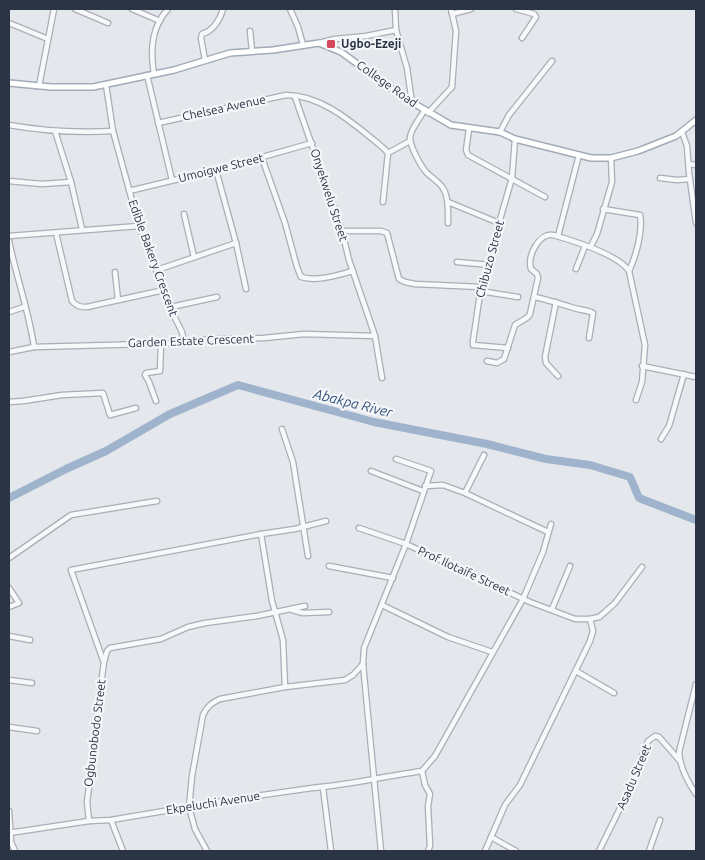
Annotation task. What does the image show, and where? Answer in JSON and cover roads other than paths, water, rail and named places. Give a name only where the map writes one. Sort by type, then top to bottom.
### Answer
[{"type":"main road","name":"College Road","points":[[9,84],[76,88],[106,86],[174,70],[223,55],[318,43],[341,52],[369,74],[412,103],[451,125],[500,132],[515,139],[590,158],[612,158],[638,151],[682,132],[696,120]]},
{"type":"street","points":[[39,86],[54,9]]},
{"type":"street","points":[[75,9],[108,22]]},
{"type":"street","points":[[132,9],[160,21]]},
{"type":"street","points":[[154,74],[154,42],[160,21],[168,9]]},
{"type":"street","points":[[205,60],[200,38],[202,34],[209,32],[215,25],[223,9]]},
{"type":"street","points":[[290,9],[298,26],[303,45]]},
{"type":"street","points":[[395,9],[396,30],[407,68],[412,103]]},
{"type":"street","points":[[448,223],[448,202],[442,186],[421,166],[410,141],[410,136],[426,112],[452,87],[456,31],[452,11],[471,9]]},
{"type":"street","points":[[516,9],[534,14],[536,17],[522,38]]},
{"type":"street","points":[[9,23],[48,39]]},
{"type":"street","points":[[318,43],[396,30]]},
{"type":"street","points":[[250,31],[252,51]]},
{"type":"street","points":[[500,132],[509,115],[552,61]]},
{"type":"street","points":[[147,75],[172,180]]},
{"type":"street","name":"Edible Bakery Crescent","points":[[106,86],[113,131],[139,226],[182,332],[184,342]]},
{"type":"street","points":[[293,96],[323,104],[334,110],[388,153]]},
{"type":"street","name":"Chelsea Avenue","points":[[158,122],[293,96]]},
{"type":"street","name":"Onyekwelu Street","points":[[293,96],[312,143],[342,231],[374,336],[382,378]]},
{"type":"street","points":[[9,125],[32,129],[113,131]]},
{"type":"street","points":[[469,128],[466,150],[468,155],[545,197]]},
{"type":"street","points":[[55,130],[71,182],[82,229]]},
{"type":"street","points":[[682,132],[686,138],[696,223]]},
{"type":"street","name":"Chibuzo Street","points":[[508,348],[473,345],[475,319],[481,289],[490,265],[499,223],[512,178],[515,139]]},
{"type":"street","points":[[388,153],[410,141]]},
{"type":"street","name":"Umoigwe Street","points":[[129,191],[262,158],[312,143]]},
{"type":"street","points":[[383,202],[388,153]]},
{"type":"street","points":[[558,236],[580,155]]},
{"type":"street","points":[[262,158],[283,216],[301,276],[309,279],[354,271]]},
{"type":"street","points":[[591,246],[597,234],[612,182],[612,158]]},
{"type":"street","points":[[689,164],[696,165]]},
{"type":"street","points":[[216,170],[236,243],[246,289]]},
{"type":"street","points":[[660,178],[690,179]]},
{"type":"street","points":[[9,181],[42,184],[71,182]]},
{"type":"street","points":[[448,202],[499,223]]},
{"type":"street","points":[[603,209],[640,215],[638,243],[635,259],[630,271]]},
{"type":"street","points":[[184,214],[194,257]]},
{"type":"street","points":[[9,236],[139,226]]},
{"type":"street","points":[[342,231],[381,231],[387,233],[399,278],[405,282],[481,289],[518,297]]},
{"type":"street","points":[[56,233],[72,301],[75,305],[88,307],[164,290]]},
{"type":"street","points":[[487,361],[501,362],[508,348],[515,325],[528,317],[535,297],[538,278],[537,274],[531,269],[530,260],[538,242],[542,237],[549,234],[558,236],[585,246],[591,246],[616,259],[630,271],[644,345],[642,382],[636,400]]},
{"type":"street","points":[[9,241],[34,347]]},
{"type":"street","points":[[157,270],[236,243]]},
{"type":"street","points":[[576,269],[585,246]]},
{"type":"street","points":[[457,262],[490,265]]},
{"type":"street","points":[[115,272],[118,300]]},
{"type":"street","points":[[171,307],[217,297]]},
{"type":"street","points":[[535,297],[593,313],[589,338]]},
{"type":"street","points":[[556,302],[545,357],[546,363],[558,376]]},
{"type":"street","points":[[9,312],[24,307]]},
{"type":"street","name":"Garden Estate Crescent","points":[[9,352],[34,347],[184,342],[304,334],[374,336]]},
{"type":"street","points":[[156,401],[145,375],[146,373],[160,371],[161,343]]},
{"type":"street","points":[[642,366],[696,377]]},
{"type":"street","points":[[661,439],[669,426],[684,374]]},
{"type":"street","points":[[9,402],[70,394],[103,393],[110,415],[136,408]]},
{"type":"street","points":[[282,429],[294,462],[308,556]]},
{"type":"street","points":[[465,493],[484,455]]},
{"type":"street","points":[[381,851],[363,664],[364,648],[366,639],[382,605],[406,544],[430,470],[396,459]]},
{"type":"street","points":[[371,471],[424,488],[443,485],[465,493],[548,532]]},
{"type":"street","points":[[9,558],[71,515],[156,501]]},
{"type":"street","points":[[104,662],[71,570],[303,527],[326,521]]},
{"type":"street","points":[[429,849],[428,806],[430,794],[420,772],[435,756],[523,599],[543,552],[551,524]]},
{"type":"street","name":"Prof Ilotaife Street","points":[[359,528],[406,544],[523,599],[575,619],[590,619]]},
{"type":"street","points":[[261,534],[282,640],[285,687]]},
{"type":"street","points":[[329,566],[393,578]]},
{"type":"street","points":[[552,609],[570,566]]},
{"type":"street","points":[[485,851],[505,805],[518,789],[592,636],[593,631],[590,619],[599,616],[615,603],[642,567]]},
{"type":"street","points":[[9,588],[19,604],[9,607]]},
{"type":"street","points":[[382,605],[448,637],[492,652]]},
{"type":"street","points":[[276,612],[305,606]]},
{"type":"street","points":[[291,609],[303,613],[329,612]]},
{"type":"street","name":"Ogbunobodo Street","points":[[89,821],[89,787],[104,662],[107,651],[110,648],[162,639],[188,627],[205,623],[276,612]]},
{"type":"street","points":[[9,636],[30,640]]},
{"type":"street","points":[[207,851],[195,829],[189,808],[192,776],[203,715],[206,708],[220,699],[285,687],[345,680],[353,675],[363,664]]},
{"type":"street","points":[[576,671],[614,693]]},
{"type":"street","points":[[9,680],[32,683]]},
{"type":"street","points":[[696,684],[679,752],[685,776],[696,794]]},
{"type":"street","points":[[9,727],[37,731]]},
{"type":"street","name":"Asadu Street","points":[[599,851],[626,796],[648,740],[655,736],[659,737],[680,761]]},
{"type":"street","name":"Ekpeluchi Avenue","points":[[10,833],[89,821],[111,820],[241,798],[323,788],[373,778],[420,772]]},
{"type":"street","points":[[323,788],[331,851]]},
{"type":"street","points":[[9,810],[11,842],[15,851]]},
{"type":"street","points":[[111,820],[123,851]]},
{"type":"street","points":[[649,851],[660,820]]},
{"type":"street","points":[[491,837],[516,851]]},
{"type":"waterway","name":"Abakpa River","points":[[9,498],[106,451],[170,414],[238,385],[374,422],[487,444],[546,459],[590,465],[630,477],[639,498],[696,520]]},
{"type":"place","name":"Ugbo-Ezeji","points":[[331,44]]}]
